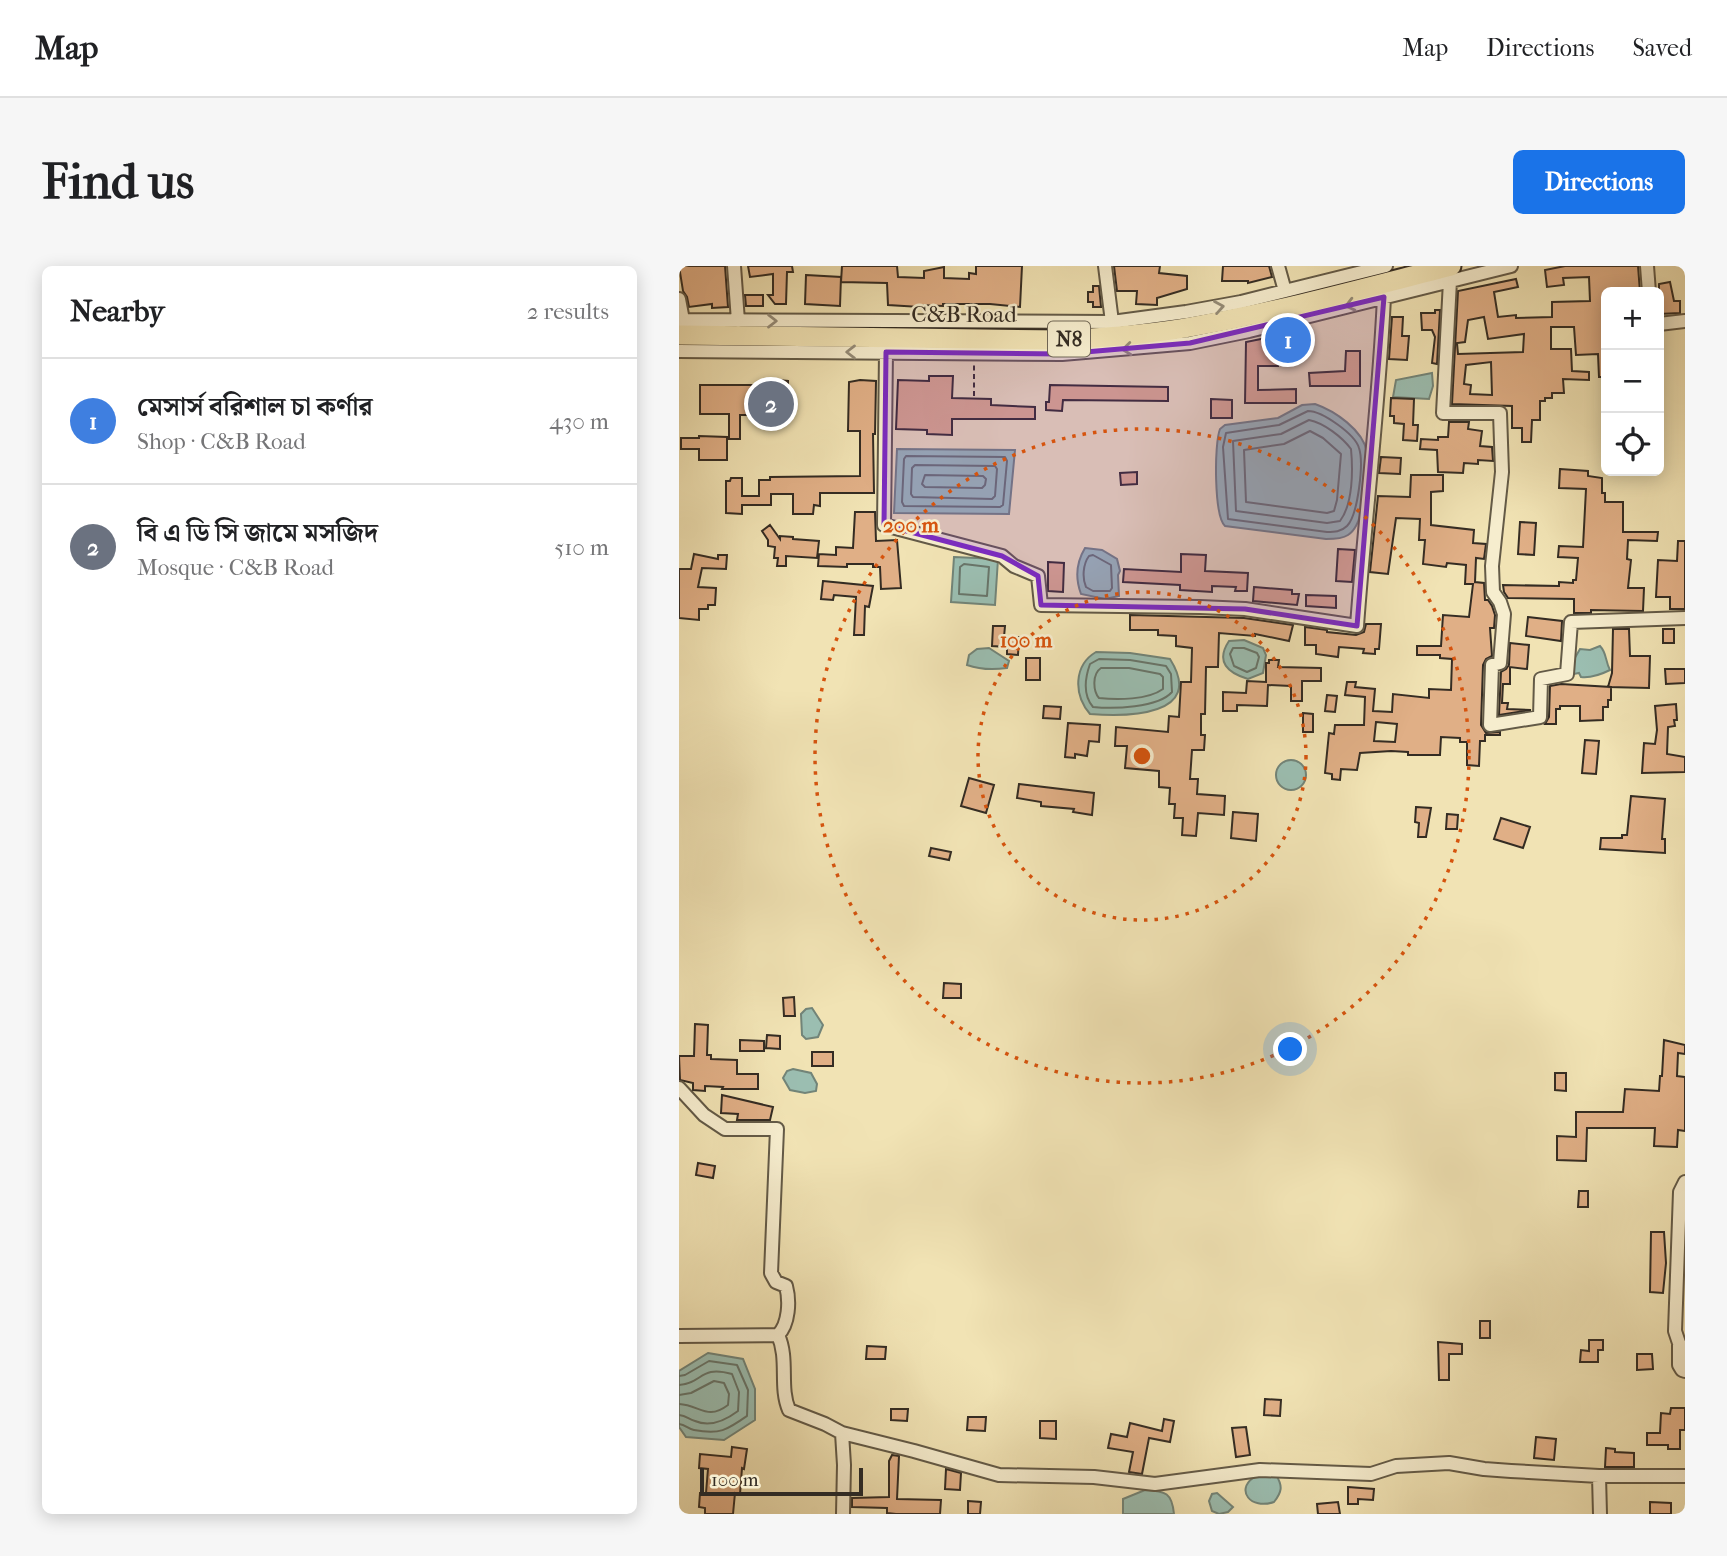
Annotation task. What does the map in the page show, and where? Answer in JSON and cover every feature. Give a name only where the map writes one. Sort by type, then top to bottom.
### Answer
[{"type":"highway","name":"C&B Road","points":[[680,325],[1063,340],[1122,336],[1213,323],[1450,274]]},
{"type":"street","points":[[734,266],[738,321]]},
{"type":"street","points":[[1105,266],[1112,322]]},
{"type":"street","points":[[1278,266],[1285,291]]},
{"type":"street","points":[[679,299],[680,325],[738,321],[1112,322],[1186,313],[1386,266]]},
{"type":"street","points":[[679,351],[1062,354],[1190,342],[1249,331],[1384,297],[1450,274],[1511,266]]},
{"type":"street","points":[[1647,266],[1649,287]]},
{"type":"street","points":[[1450,274],[1443,413],[1500,413],[1502,472],[1492,566],[1493,592],[1504,614],[1500,663],[1492,665],[1490,725],[1540,717],[1541,679],[1566,674],[1571,622],[1685,618]]},
{"type":"street","points":[[886,352],[884,525],[1002,556],[1014,566],[1038,576],[1041,605],[1245,609],[1357,626],[1371,449],[1380,390],[1384,297]]},
{"type":"street","points":[[1664,323],[1685,320]]},
{"type":"street","points":[[679,1088],[704,1115],[725,1129],[777,1129],[772,1273],[776,1282],[786,1286],[789,1297],[784,1329],[778,1335],[679,1336]]},
{"type":"street","points":[[1685,1182],[1680,1192],[1675,1304],[1675,1331],[1682,1347],[1679,1365],[1685,1371]]},
{"type":"street","points":[[778,1335],[783,1345],[785,1400],[789,1410],[842,1433],[999,1475],[1094,1477],[1155,1483],[1260,1470],[1371,1474],[1396,1466],[1449,1462],[1484,1469],[1599,1476],[1685,1476]]},
{"type":"street","points":[[842,1433],[843,1514]]},
{"type":"street","points":[[1599,1476],[1600,1514]]},
{"type":"path","points":[[974,354],[974,396]]},
{"type":"highlighted area","points":[[1384,297],[1357,626],[1245,609],[1041,605],[1038,576],[1002,556],[884,525],[886,352],[1062,354],[1190,343]]},
{"type":"water","points":[[1432,373],[1433,386],[1429,399],[1393,397],[1396,380]]},
{"type":"water","points":[[1315,404],[1347,422],[1360,436],[1367,452],[1362,509],[1354,529],[1343,537],[1326,539],[1225,526],[1221,520],[1216,479],[1220,429],[1225,425],[1278,418],[1302,405]]},
{"type":"water","points":[[897,449],[1015,450],[1009,514],[894,513]]},
{"type":"water","points":[[1085,548],[1102,550],[1117,559],[1120,571],[1119,596],[1105,599],[1081,594],[1077,571]]},
{"type":"water","points":[[954,557],[998,559],[995,605],[951,602]]},
{"type":"water","points":[[1244,640],[1263,648],[1266,655],[1263,673],[1248,679],[1230,670],[1223,655],[1229,641]]},
{"type":"water","points":[[1600,646],[1610,670],[1588,677],[1574,674],[1569,668],[1580,649],[1590,650]]},
{"type":"water","points":[[989,648],[1009,661],[1007,668],[987,669],[967,665],[969,655],[977,649]]},
{"type":"water","points":[[1096,652],[1130,653],[1170,659],[1178,678],[1178,692],[1170,702],[1141,713],[1090,714],[1081,698],[1078,680],[1083,664]]},
{"type":"water","points":[[1291,760],[1301,765],[1306,775],[1301,785],[1291,790],[1281,785],[1276,775],[1281,765]]},
{"type":"water","points":[[812,1008],[823,1025],[818,1037],[806,1039],[802,1035],[801,1014]]},
{"type":"water","points":[[793,1069],[811,1073],[817,1084],[816,1091],[805,1093],[790,1090],[783,1078],[787,1071]]},
{"type":"water","points":[[708,1353],[743,1359],[755,1389],[755,1420],[724,1440],[686,1437],[679,1427],[679,1371]]},
{"type":"water","points":[[1276,1475],[1281,1489],[1274,1502],[1258,1503],[1248,1498],[1246,1488],[1253,1478]]},
{"type":"water","points":[[1145,1490],[1167,1494],[1174,1514],[1123,1514],[1123,1499]]},
{"type":"water","points":[[1217,1493],[1233,1507],[1228,1512],[1219,1514],[1212,1511],[1209,1501],[1212,1494]]},
{"type":"building","points":[[679,266],[725,266],[728,307],[712,308],[712,304],[689,307]]},
{"type":"building","points":[[748,266],[792,266],[793,272],[787,272],[786,304],[775,304],[768,295],[773,295],[773,274],[750,277]]},
{"type":"building","points":[[842,266],[897,266],[898,277],[924,278],[924,271],[944,267],[944,278],[969,279],[969,273],[976,274],[976,266],[1022,266],[1020,307],[990,304],[920,307],[888,305],[887,283],[841,282]]},
{"type":"building","points":[[1114,266],[1160,266],[1159,273],[1187,276],[1187,289],[1157,298],[1157,305],[1136,304],[1137,291],[1117,291]]},
{"type":"building","points":[[1223,266],[1269,266],[1272,277],[1248,283],[1222,281]]},
{"type":"building","points":[[1565,266],[1638,266],[1640,287],[1601,287],[1601,377],[1598,354],[1576,355],[1574,327],[1551,327],[1551,349],[1571,349],[1572,371],[1589,372],[1589,380],[1563,379],[1564,393],[1552,393],[1552,398],[1540,401],[1540,420],[1532,420],[1531,442],[1522,442],[1522,428],[1512,428],[1512,406],[1452,404],[1458,291],[1516,279],[1518,287],[1494,292],[1498,317],[1552,317],[1552,302],[1590,301],[1589,277],[1563,278],[1564,285],[1547,287],[1545,270]],"holes":[[[1484,317],[1488,339],[1524,334],[1523,352],[1458,354],[1457,343],[1465,342],[1468,320]],[[1491,362],[1492,395],[1470,394],[1471,385],[1464,384],[1466,365]]]},
{"type":"building","points":[[806,275],[841,277],[840,306],[805,304]]},
{"type":"building","points":[[1670,282],[1674,301],[1680,301],[1680,313],[1664,314],[1664,287],[1659,287],[1659,284]]},
{"type":"building","points":[[1093,286],[1099,286],[1101,307],[1093,307],[1093,302],[1088,302],[1088,292],[1093,292]]},
{"type":"building","points":[[745,295],[763,295],[763,306],[746,306]]},
{"type":"building","points":[[1435,310],[1440,310],[1437,364],[1432,363],[1435,337],[1432,330],[1422,330],[1421,313],[1435,313]]},
{"type":"building","points":[[1392,317],[1403,317],[1402,336],[1409,336],[1407,360],[1389,359]]},
{"type":"building","points":[[1266,338],[1269,350],[1277,350],[1278,366],[1258,366],[1258,390],[1296,389],[1296,403],[1245,403],[1246,342]]},
{"type":"building","points":[[1346,351],[1360,351],[1360,386],[1310,386],[1309,373],[1345,371]]},
{"type":"building","points":[[929,376],[953,376],[952,398],[991,399],[991,405],[1035,407],[1035,419],[952,419],[952,435],[927,434],[927,430],[896,429],[898,380],[929,381]]},
{"type":"building","points":[[777,380],[788,381],[788,389],[778,389],[777,417],[740,415],[740,439],[729,439],[729,414],[700,414],[700,385],[766,385],[777,383]]},
{"type":"building","points":[[876,381],[874,493],[820,493],[820,506],[814,505],[813,514],[793,514],[793,494],[771,494],[771,505],[742,505],[742,514],[726,513],[726,481],[731,478],[742,478],[742,496],[759,496],[759,480],[770,480],[770,477],[860,476],[860,431],[848,431],[849,382]]},
{"type":"building","points":[[1050,385],[1168,387],[1168,401],[1063,400],[1062,411],[1046,410]]},
{"type":"building","points":[[1391,398],[1414,399],[1413,425],[1418,425],[1417,441],[1403,440],[1404,424],[1394,423],[1394,416],[1390,416]]},
{"type":"building","points":[[1211,399],[1232,400],[1232,418],[1211,418]]},
{"type":"building","points":[[1449,422],[1469,422],[1468,429],[1482,431],[1480,446],[1492,447],[1493,461],[1464,463],[1463,473],[1438,472],[1437,450],[1420,449],[1421,439],[1438,440],[1438,437],[1448,437]]},
{"type":"building","points":[[727,437],[727,460],[699,460],[699,449],[681,449],[681,438]]},
{"type":"building","points":[[1381,457],[1401,458],[1400,474],[1379,473]]},
{"type":"building","points":[[1560,469],[1588,471],[1588,476],[1602,478],[1605,502],[1623,502],[1623,532],[1658,532],[1657,541],[1628,540],[1627,559],[1631,560],[1628,588],[1644,588],[1643,611],[1591,610],[1591,613],[1574,613],[1574,599],[1508,598],[1504,592],[1503,585],[1559,586],[1559,582],[1573,583],[1573,580],[1576,580],[1578,558],[1558,557],[1559,546],[1583,547],[1586,489],[1559,488]]},
{"type":"building","points":[[1137,472],[1137,484],[1121,485],[1120,473]]},
{"type":"building","points":[[1411,475],[1443,475],[1443,491],[1431,492],[1431,525],[1474,530],[1473,543],[1486,544],[1484,559],[1476,558],[1475,582],[1484,583],[1485,600],[1492,606],[1495,615],[1494,628],[1490,628],[1492,656],[1486,659],[1483,665],[1481,725],[1486,733],[1500,732],[1500,735],[1485,735],[1485,741],[1480,741],[1479,766],[1467,765],[1467,742],[1460,742],[1460,738],[1441,737],[1440,755],[1408,755],[1408,752],[1391,751],[1360,753],[1357,770],[1341,769],[1340,780],[1332,779],[1332,774],[1325,773],[1329,733],[1334,734],[1335,725],[1364,725],[1365,697],[1345,695],[1347,682],[1356,682],[1355,687],[1375,689],[1373,711],[1392,712],[1393,694],[1429,698],[1429,689],[1451,690],[1452,659],[1440,658],[1440,655],[1417,655],[1417,646],[1441,646],[1443,615],[1469,617],[1473,584],[1465,584],[1466,565],[1447,563],[1446,567],[1423,564],[1425,540],[1419,540],[1420,519],[1396,518],[1388,574],[1370,572],[1378,496],[1410,497]],"holes":[[[1376,722],[1397,724],[1395,742],[1374,741]]]},
{"type":"building","points":[[855,512],[875,512],[876,541],[897,540],[901,588],[881,589],[880,567],[873,567],[873,564],[818,566],[819,554],[836,555],[836,547],[853,548]]},
{"type":"building","points":[[1520,522],[1536,523],[1534,555],[1518,554]]},
{"type":"building","points":[[770,525],[780,539],[780,536],[819,541],[817,558],[786,556],[786,566],[777,566],[778,558],[774,558],[775,547],[768,546],[768,540],[762,531]]},
{"type":"building","points":[[1678,541],[1685,541],[1685,609],[1670,609],[1670,597],[1656,597],[1658,560],[1677,561]]},
{"type":"building","points":[[1338,549],[1355,550],[1352,582],[1336,581]]},
{"type":"building","points":[[694,554],[718,559],[718,555],[727,555],[726,569],[702,568],[698,587],[716,588],[715,605],[708,605],[708,609],[699,609],[699,620],[679,618],[679,569],[691,569]]},
{"type":"building","points":[[1181,554],[1206,555],[1205,571],[1248,573],[1247,591],[1235,591],[1236,587],[1212,586],[1212,592],[1180,590],[1180,585],[1123,582],[1124,569],[1181,572]]},
{"type":"building","points":[[1048,562],[1064,563],[1063,592],[1048,591]]},
{"type":"building","points":[[823,581],[873,586],[869,607],[865,606],[864,635],[854,635],[856,597],[834,595],[833,600],[821,599]]},
{"type":"building","points":[[1254,587],[1292,590],[1292,594],[1299,594],[1297,605],[1253,601]]},
{"type":"building","points":[[1306,595],[1336,596],[1336,608],[1306,606]]},
{"type":"building","points":[[1130,615],[1244,618],[1293,625],[1289,641],[1255,634],[1219,633],[1218,667],[1206,667],[1205,714],[1201,714],[1201,735],[1205,735],[1204,750],[1192,750],[1190,779],[1198,779],[1197,794],[1225,796],[1224,815],[1198,813],[1196,836],[1182,835],[1183,818],[1174,818],[1175,804],[1169,804],[1170,788],[1159,787],[1159,771],[1125,768],[1127,746],[1115,746],[1116,727],[1168,732],[1169,716],[1179,717],[1181,682],[1191,682],[1192,648],[1176,646],[1176,636],[1158,635],[1158,630],[1130,630]]},
{"type":"building","points":[[1528,617],[1562,621],[1561,641],[1526,636]]},
{"type":"building","points":[[1366,624],[1381,624],[1379,649],[1375,649],[1375,654],[1363,653],[1364,649],[1339,647],[1338,657],[1316,654],[1316,645],[1305,645],[1305,627],[1356,635],[1364,632]]},
{"type":"building","points":[[993,626],[1005,626],[1004,637],[1019,637],[1018,655],[1007,654],[1007,647],[992,646]]},
{"type":"building","points":[[1613,629],[1629,629],[1630,656],[1650,656],[1649,688],[1608,687],[1612,673]]},
{"type":"building","points":[[1663,629],[1674,629],[1674,643],[1663,643]]},
{"type":"building","points":[[1510,643],[1529,645],[1527,669],[1510,667],[1510,684],[1503,684],[1502,703],[1508,703],[1507,709],[1531,710],[1499,715],[1501,672],[1509,665]]},
{"type":"building","points":[[1026,658],[1040,658],[1040,680],[1026,680]]},
{"type":"building","points":[[1269,660],[1279,660],[1278,667],[1321,668],[1321,681],[1302,681],[1302,701],[1291,701],[1291,686],[1268,685],[1267,706],[1237,705],[1237,711],[1223,711],[1223,692],[1246,693],[1247,681],[1266,682],[1266,663],[1269,663]]},
{"type":"building","points":[[1665,669],[1685,669],[1685,683],[1666,684]]},
{"type":"building","points":[[1561,684],[1611,687],[1611,700],[1608,700],[1608,707],[1603,707],[1603,720],[1580,721],[1580,706],[1560,706],[1560,709],[1556,709],[1556,724],[1545,724],[1549,717],[1550,686]]},
{"type":"building","points":[[1327,695],[1337,696],[1335,712],[1325,711]]},
{"type":"building","points":[[1676,704],[1677,720],[1674,720],[1675,726],[1668,727],[1667,754],[1685,757],[1685,772],[1642,773],[1644,743],[1655,744],[1655,706]]},
{"type":"building","points":[[1044,706],[1061,707],[1060,719],[1043,718]]},
{"type":"building","points":[[1303,713],[1313,714],[1313,732],[1303,732]]},
{"type":"building","points":[[1068,723],[1100,725],[1099,742],[1089,741],[1087,756],[1075,754],[1075,758],[1065,757]]},
{"type":"building","points":[[1585,740],[1599,741],[1596,774],[1582,773]]},
{"type":"building","points":[[969,778],[994,785],[986,813],[961,806]]},
{"type":"building","points":[[1019,784],[1094,793],[1092,815],[1073,812],[1074,809],[1041,806],[1041,802],[1017,798]]},
{"type":"building","points":[[1631,796],[1665,799],[1662,839],[1665,839],[1665,853],[1600,849],[1601,838],[1622,838],[1622,835],[1627,835]]},
{"type":"building","points":[[1416,807],[1431,808],[1426,837],[1418,837]]},
{"type":"building","points":[[1233,812],[1258,814],[1256,841],[1231,838]]},
{"type":"building","points":[[1447,814],[1458,815],[1457,829],[1446,829]]},
{"type":"building","points":[[1501,818],[1530,827],[1523,848],[1494,839]]},
{"type":"building","points":[[931,848],[951,852],[949,860],[929,856]]},
{"type":"building","points":[[944,983],[961,984],[961,998],[943,998]]},
{"type":"building","points":[[794,997],[795,1016],[784,1016],[783,998]]},
{"type":"building","points":[[695,1024],[708,1025],[707,1055],[711,1055],[711,1059],[737,1060],[737,1074],[758,1074],[758,1089],[705,1086],[705,1091],[693,1090],[693,1083],[680,1080],[679,1056],[694,1056]]},
{"type":"building","points":[[767,1035],[780,1036],[780,1049],[766,1048]]},
{"type":"building","points":[[740,1040],[764,1041],[764,1051],[740,1051]]},
{"type":"building","points":[[1664,1040],[1685,1045],[1685,1054],[1678,1053],[1677,1076],[1685,1077],[1685,1131],[1678,1130],[1677,1147],[1654,1146],[1655,1128],[1587,1128],[1586,1161],[1557,1160],[1557,1136],[1576,1137],[1576,1112],[1623,1112],[1625,1089],[1659,1091]]},
{"type":"building","points":[[812,1052],[833,1052],[833,1066],[812,1066]]},
{"type":"building","points":[[1555,1073],[1566,1073],[1566,1091],[1555,1090]]},
{"type":"building","points":[[722,1095],[773,1107],[770,1120],[737,1120],[738,1114],[721,1113]]},
{"type":"building","points":[[698,1163],[715,1166],[713,1178],[696,1175]]},
{"type":"building","points":[[1579,1191],[1588,1191],[1588,1207],[1578,1207]]},
{"type":"building","points":[[1651,1232],[1664,1232],[1666,1263],[1663,1293],[1650,1292]]},
{"type":"building","points":[[1480,1321],[1490,1321],[1490,1338],[1480,1338]]},
{"type":"building","points":[[1589,1340],[1603,1340],[1603,1350],[1598,1350],[1598,1362],[1580,1362],[1581,1350],[1589,1351]]},
{"type":"building","points":[[1438,1342],[1462,1344],[1462,1354],[1449,1354],[1449,1380],[1439,1380]]},
{"type":"building","points":[[867,1346],[886,1347],[885,1359],[866,1359]]},
{"type":"building","points":[[1637,1354],[1652,1354],[1653,1369],[1637,1370]]},
{"type":"building","points":[[1265,1399],[1281,1400],[1280,1416],[1264,1415]]},
{"type":"building","points":[[1671,1408],[1685,1408],[1685,1430],[1680,1430],[1680,1449],[1668,1449],[1668,1445],[1647,1445],[1647,1433],[1660,1433],[1661,1413],[1670,1414]]},
{"type":"building","points":[[891,1409],[908,1409],[907,1421],[891,1420]]},
{"type":"building","points":[[968,1417],[986,1417],[985,1431],[967,1430]]},
{"type":"building","points":[[1164,1419],[1174,1421],[1170,1442],[1149,1438],[1142,1474],[1129,1472],[1133,1452],[1108,1448],[1111,1434],[1127,1437],[1130,1423],[1162,1431]]},
{"type":"building","points":[[1040,1421],[1056,1421],[1056,1439],[1040,1438]]},
{"type":"building","points":[[1246,1427],[1250,1455],[1236,1457],[1232,1428]]},
{"type":"building","points":[[1536,1437],[1556,1439],[1554,1460],[1534,1458]]},
{"type":"building","points":[[732,1447],[747,1449],[740,1494],[735,1493],[733,1514],[705,1514],[705,1508],[699,1507],[700,1493],[706,1493],[708,1469],[699,1468],[700,1454],[731,1457]]},
{"type":"building","points":[[1606,1448],[1615,1449],[1615,1452],[1634,1453],[1634,1467],[1605,1467]]},
{"type":"building","points":[[892,1455],[899,1456],[897,1499],[941,1500],[940,1514],[896,1514],[887,1513],[887,1508],[852,1507],[852,1498],[889,1497],[889,1461]]},
{"type":"building","points":[[946,1469],[961,1473],[960,1490],[945,1489]]},
{"type":"building","points":[[1348,1487],[1374,1489],[1373,1500],[1358,1499],[1358,1504],[1348,1504]]},
{"type":"building","points":[[968,1501],[981,1502],[980,1514],[968,1514]]},
{"type":"building","points":[[1338,1502],[1340,1514],[1318,1514],[1317,1504]]},
{"type":"building","points":[[1650,1502],[1671,1503],[1671,1514],[1650,1514]]},
{"type":"place","name":"মেসার্স বরিশাল চা কর্ণার","points":[[1288,340]]},
{"type":"place","name":"বি এ ডি সি জামে মসজিদ","points":[[771,404]]}]
